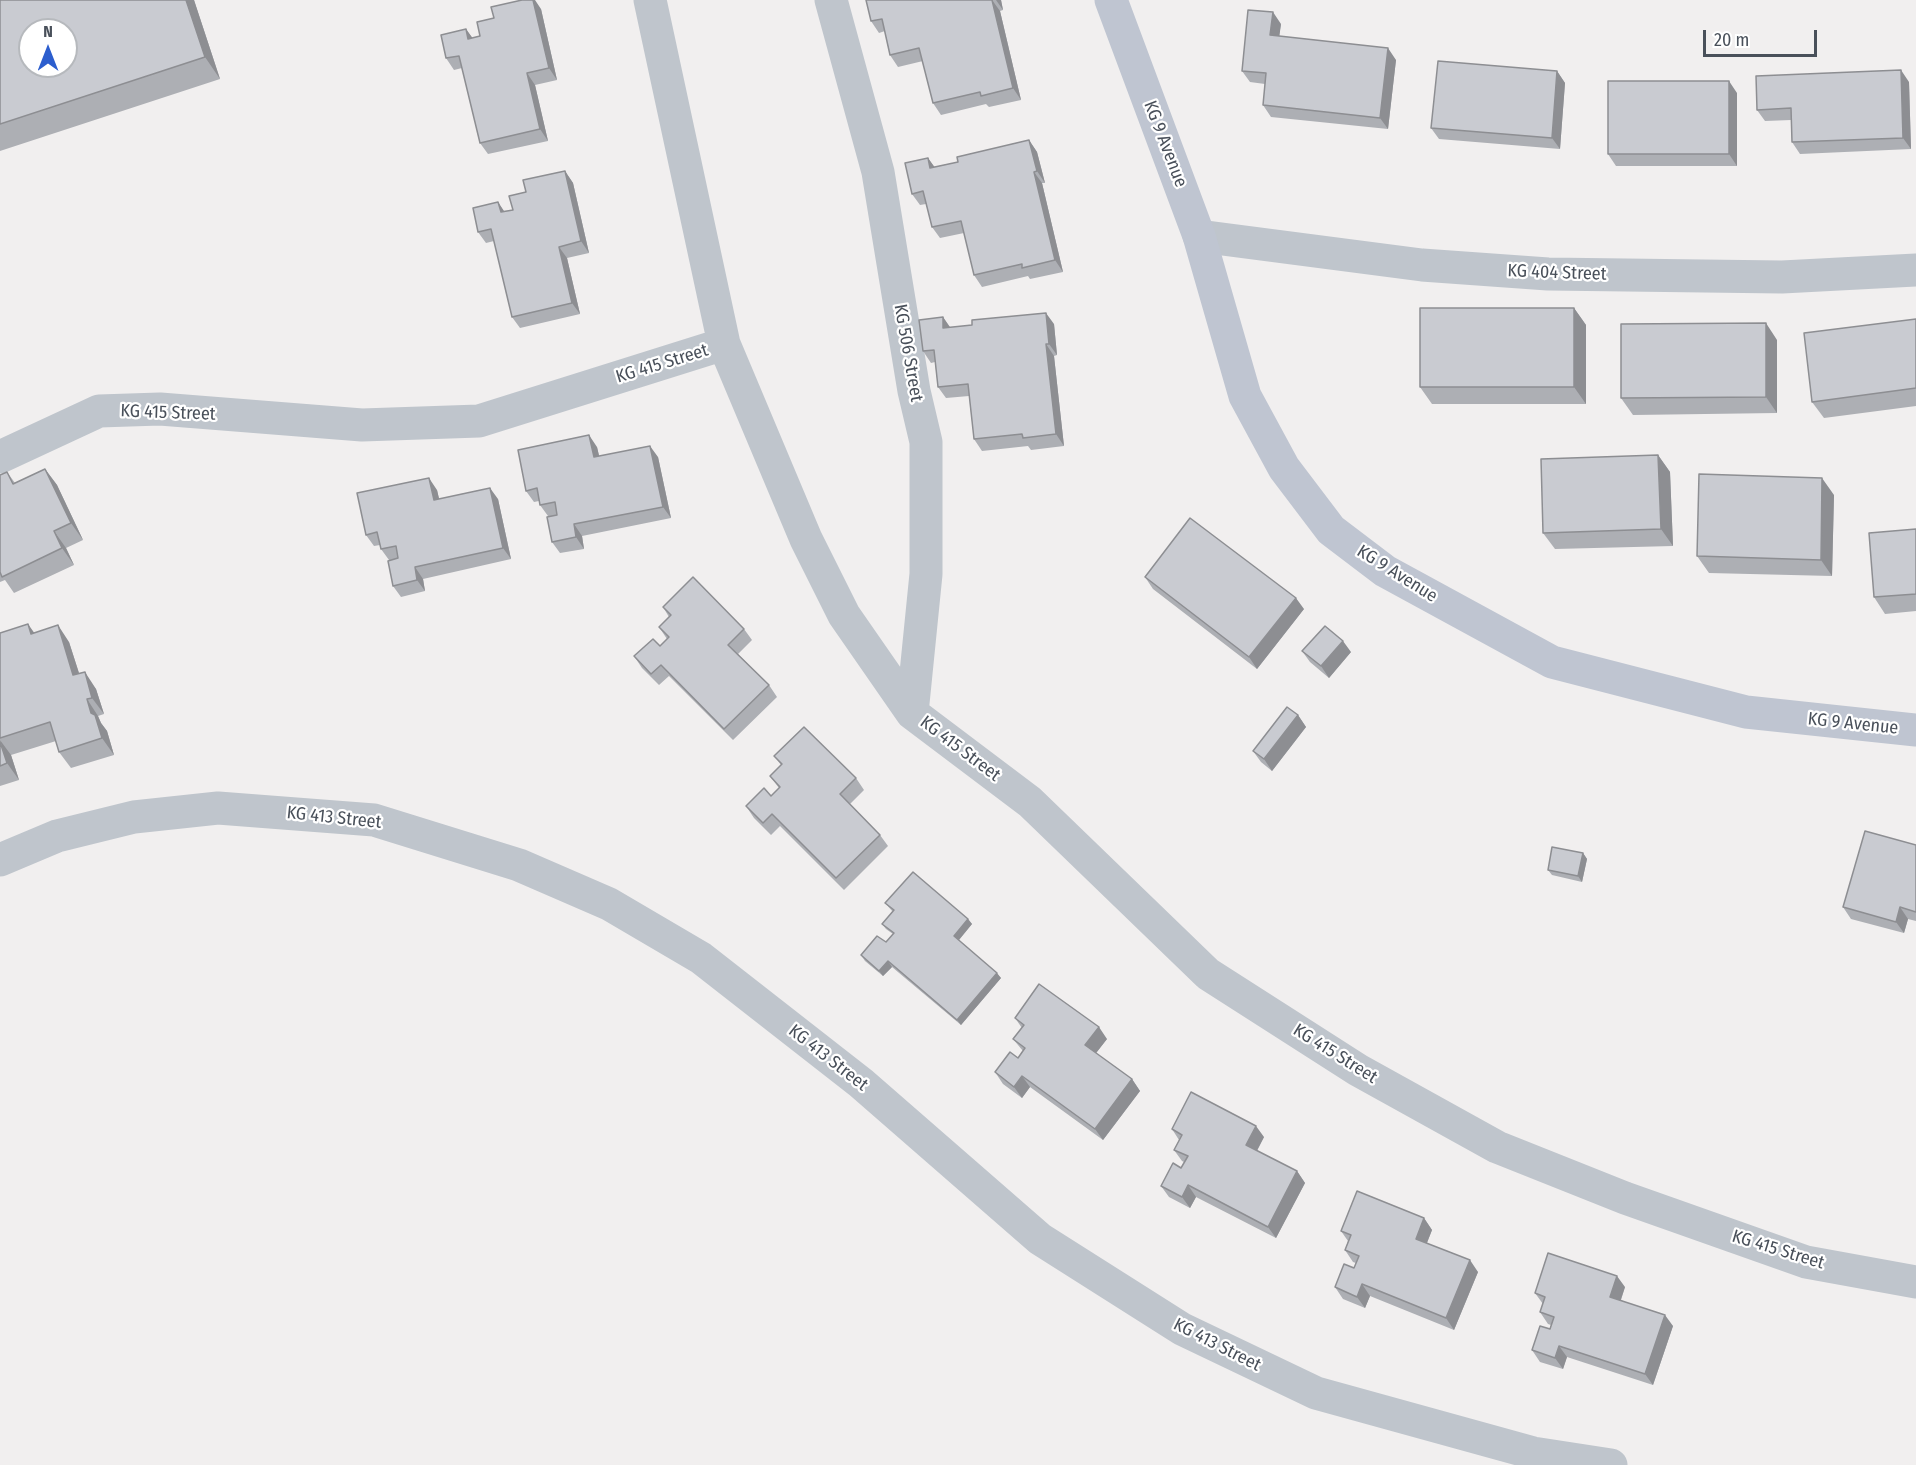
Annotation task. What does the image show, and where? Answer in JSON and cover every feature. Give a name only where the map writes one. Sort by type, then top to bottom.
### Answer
[{"type":"main road","name":"KG 9 Avenue","points":[[1111,0],[1199,236],[1245,396],[1284,468],[1331,530],[1385,571],[1552,662],[1746,712],[1916,730]]},
{"type":"street","points":[[650,0],[724,344]]},
{"type":"street","name":"KG 506 Street","points":[[831,0],[878,172],[914,391],[926,442],[926,574],[912,713]]},
{"type":"street","name":"KG 404 Street","points":[[1199,236],[1422,265],[1548,274],[1782,277],[1916,270]]},
{"type":"street","name":"KG 415 Street","points":[[0,457],[99,411],[160,409],[362,425],[480,421],[724,344],[806,539],[844,615],[912,713],[1030,802],[1208,974],[1358,1070],[1497,1147],[1625,1198],[1806,1262],[1916,1282]]},
{"type":"street","name":"KG 413 Street","points":[[0,860],[57,836],[134,817],[218,808],[374,820],[519,865],[609,904],[701,958],[861,1083],[1040,1239],[1182,1329],[1316,1394],[1533,1453],[1611,1465]]},
{"type":"building","points":[[0,0],[186,0],[205,57],[0,124]]},
{"type":"building","points":[[522,0],[533,0],[549,68],[527,73],[540,129],[480,143],[459,56],[446,58],[441,35],[466,29],[468,39],[480,36],[477,22],[494,18],[491,7]]},
{"type":"building","points":[[866,0],[992,0],[1013,88],[981,96],[980,92],[933,103],[919,48],[890,55],[882,19],[871,21]]},
{"type":"building","points":[[1248,10],[1273,12],[1270,35],[1388,48],[1380,118],[1263,105],[1266,73],[1242,71]]},
{"type":"building","points":[[1438,61],[1557,71],[1552,138],[1431,128]]},
{"type":"building","points":[[1901,70],[1903,138],[1792,142],[1791,108],[1757,110],[1756,76]]},
{"type":"building","points":[[1608,81],[1729,81],[1729,154],[1608,154]]},
{"type":"building","points":[[1029,140],[1037,171],[1034,172],[1055,260],[1022,268],[1022,264],[974,275],[961,221],[932,227],[923,191],[912,194],[905,163],[928,158],[930,168],[958,162],[957,157]]},
{"type":"building","points":[[565,171],[581,241],[559,247],[572,303],[512,317],[491,229],[478,232],[473,208],[498,202],[501,212],[513,210],[509,196],[526,192],[523,180]]},
{"type":"building","points":[[1420,308],[1574,308],[1574,387],[1420,387]]},
{"type":"building","points":[[1046,313],[1049,344],[1046,344],[1056,434],[1023,438],[1022,434],[974,439],[968,384],[938,387],[934,350],[923,351],[919,320],[943,317],[943,328],[972,325],[972,320]]},
{"type":"building","points":[[1916,319],[1916,388],[1812,402],[1804,333]]},
{"type":"building","points":[[1766,323],[1766,397],[1621,398],[1621,324]]},
{"type":"building","points":[[589,435],[594,457],[650,446],[663,507],[574,524],[576,537],[552,542],[547,517],[557,515],[555,502],[540,505],[537,488],[526,491],[518,450]]},
{"type":"building","points":[[1658,455],[1661,529],[1543,533],[1541,459]]},
{"type":"building","points":[[45,469],[71,523],[54,531],[62,548],[2,577],[0,572],[0,475],[7,472],[13,484]]},
{"type":"building","points":[[1699,474],[1822,478],[1821,560],[1697,556]]},
{"type":"building","points":[[429,478],[434,500],[490,488],[503,548],[415,567],[417,580],[393,586],[388,561],[398,558],[396,546],[381,549],[377,532],[366,535],[357,493]]},
{"type":"building","points":[[1190,518],[1296,598],[1249,657],[1145,577]]},
{"type":"building","points":[[1916,529],[1916,594],[1874,597],[1869,533]]},
{"type":"building","points":[[693,577],[744,629],[728,645],[769,685],[724,729],[661,665],[651,674],[634,656],[653,639],[660,646],[669,637],[659,627],[671,615],[663,607]]},
{"type":"building","points":[[28,624],[31,634],[58,625],[73,675],[85,672],[92,698],[87,699],[102,738],[59,752],[50,722],[0,738],[0,633]]},
{"type":"building","points":[[1325,626],[1343,641],[1321,666],[1302,651]]},
{"type":"building","points":[[1287,707],[1298,715],[1264,759],[1253,751]]},
{"type":"building","points":[[804,727],[856,778],[840,794],[880,835],[836,878],[772,814],[763,823],[746,806],[764,788],[771,796],[780,787],[770,776],[782,764],[774,756]]},
{"type":"building","points":[[0,742],[7,763],[0,766]]},
{"type":"building","points":[[1865,831],[1916,845],[1916,912],[1900,907],[1896,922],[1843,907]]},
{"type":"building","points":[[1552,847],[1583,853],[1578,876],[1548,870]]},
{"type":"building","points":[[913,872],[968,919],[954,936],[997,973],[957,1020],[888,961],[879,971],[861,955],[877,936],[886,942],[894,933],[882,924],[894,910],[885,903]]},
{"type":"building","points":[[1039,984],[1099,1027],[1085,1045],[1132,1079],[1095,1129],[1022,1076],[1014,1087],[995,1072],[1010,1052],[1018,1058],[1025,1048],[1013,1039],[1024,1025],[1015,1018]]},
{"type":"building","points":[[1191,1092],[1256,1126],[1246,1145],[1297,1171],[1268,1227],[1188,1185],[1182,1197],[1161,1186],[1173,1163],[1181,1168],[1188,1156],[1174,1150],[1182,1135],[1172,1129]]},
{"type":"building","points":[[1357,1191],[1424,1218],[1416,1239],[1470,1260],[1446,1318],[1362,1284],[1357,1297],[1335,1287],[1344,1264],[1354,1268],[1359,1256],[1345,1250],[1351,1235],[1341,1231]]},
{"type":"building","points":[[1548,1253],[1617,1276],[1610,1297],[1665,1315],[1645,1374],[1559,1346],[1555,1358],[1532,1350],[1540,1326],[1550,1329],[1554,1317],[1540,1312],[1545,1297],[1535,1293]]}]
